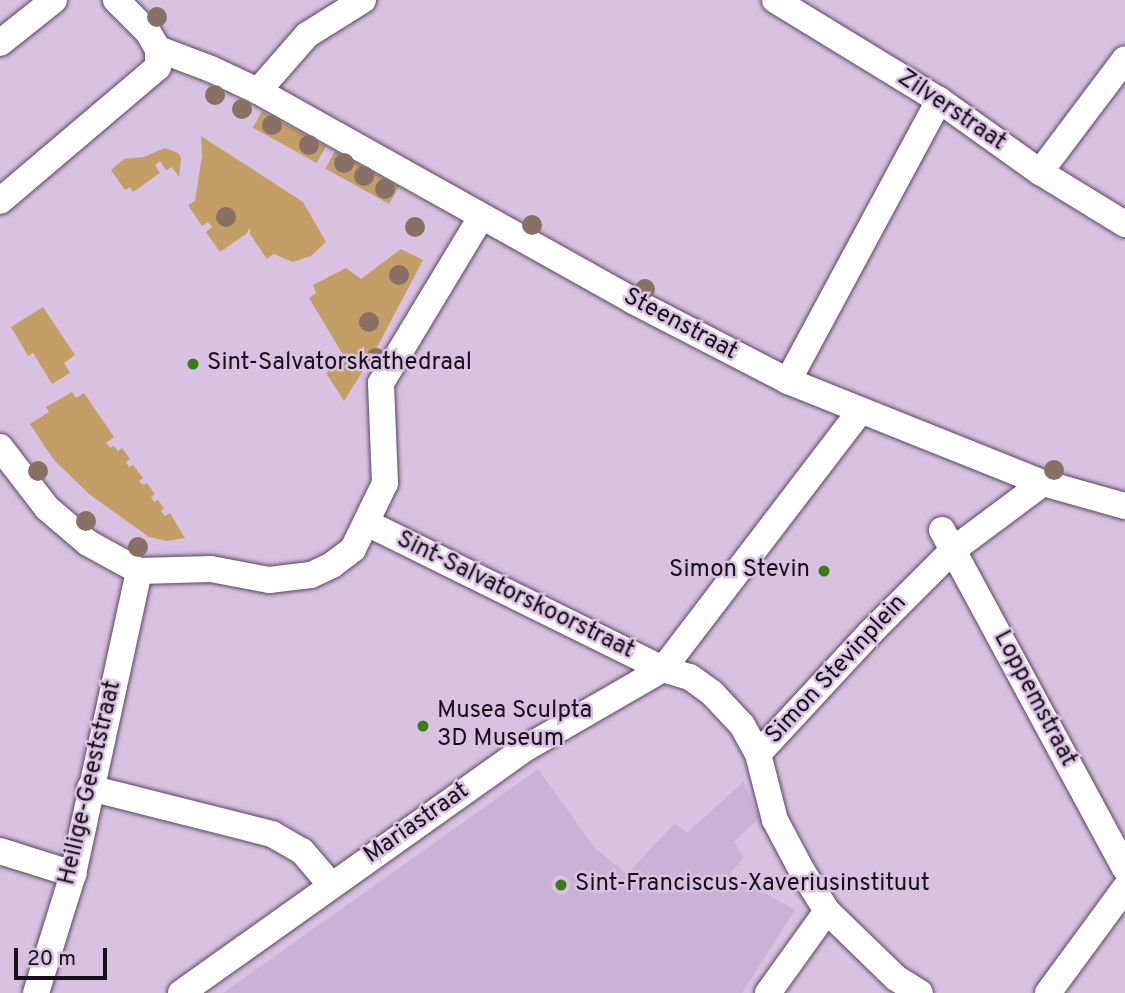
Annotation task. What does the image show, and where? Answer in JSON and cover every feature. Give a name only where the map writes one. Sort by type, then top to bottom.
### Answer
[{"type":"street","points":[[0,43],[54,0]]},
{"type":"street","points":[[0,201],[158,67],[158,48],[148,32],[116,0]]},
{"type":"street","points":[[258,91],[307,35],[363,0]]},
{"type":"street","name":"Zilverstraat","points":[[775,0],[939,100],[1040,172],[1125,224]]},
{"type":"street","name":"Steenstraat","points":[[158,48],[258,91],[481,217],[788,382],[1043,483],[1125,506]]},
{"type":"street","points":[[1040,172],[1125,59]]},
{"type":"street","points":[[788,382],[939,100]]},
{"type":"street","points":[[0,447],[47,508],[88,542],[139,571],[211,569],[269,580],[311,575],[332,565],[352,549],[385,483],[381,383],[481,217]]},
{"type":"street","points":[[663,669],[860,411]]},
{"type":"street","name":"Simon Stevinplein","points":[[663,669],[690,677],[712,693],[742,725],[758,754],[870,633],[948,540],[1043,483]]},
{"type":"street","name":"Sint-Salvatorskoorstraat","points":[[367,523],[663,669]]},
{"type":"street","name":"Loppemstraat","points":[[948,540],[1125,869]]},
{"type":"street","name":"Heilige-Geeststraat","points":[[36,993],[73,874],[139,571]]},
{"type":"street","name":"Mariastraat","points":[[181,993],[526,748],[663,669]]},
{"type":"street","points":[[758,754],[775,820],[827,911],[895,978],[920,993]]},
{"type":"street","points":[[90,788],[272,834],[302,851],[331,885]]},
{"type":"street","points":[[0,850],[73,874]]},
{"type":"street","points":[[1048,993],[1125,888]]},
{"type":"street","points":[[768,993],[827,911]]},
{"type":"shaded area","points":[[262,111],[326,146],[317,163],[253,128]]},
{"type":"shaded area","points":[[201,136],[303,202],[326,242],[311,256],[293,262],[274,254],[267,259],[250,234],[250,228],[246,234],[220,252],[206,232],[212,227],[208,222],[202,226],[188,205],[195,201],[202,156]]},
{"type":"shaded area","points":[[165,148],[178,153],[181,158],[179,177],[172,167],[166,170],[160,161],[155,165],[160,173],[133,192],[130,187],[125,190],[111,170],[124,159],[144,157]]},
{"type":"shaded area","points":[[335,151],[399,186],[389,204],[325,168]]},
{"type":"shaded area","points":[[401,249],[423,260],[374,353],[344,401],[326,373],[345,358],[309,298],[316,293],[313,285],[346,268],[361,279]]},
{"type":"shaded area","points":[[43,307],[75,355],[64,363],[70,373],[52,384],[33,353],[28,356],[11,327]]},
{"type":"shaded area","points":[[72,392],[76,398],[84,393],[114,437],[106,443],[118,451],[122,448],[130,459],[126,462],[129,467],[133,465],[143,478],[139,481],[143,485],[147,483],[155,494],[151,497],[154,502],[158,500],[164,508],[161,511],[165,516],[170,513],[185,538],[167,541],[149,537],[89,494],[54,460],[30,424],[49,412],[46,407]]},
{"type":"shaded area","name":"Sint-Franciscus-Xaveriusinstituut","points":[[538,769],[595,848],[627,874],[675,823],[687,833],[744,781],[759,818],[734,842],[744,858],[730,873],[795,910],[742,993],[223,993]]},
{"type":"place","name":"Sint-Salvatorskathedraal","points":[[193,364]]},
{"type":"place","name":"Simon Stevin","points":[[824,571]]},
{"type":"place","name":"Musea Sculpta 3D Museum","points":[[423,726]]},
{"type":"place","name":"Sint-Franciscus-Xaveriusinstituut","points":[[561,885]]}]
